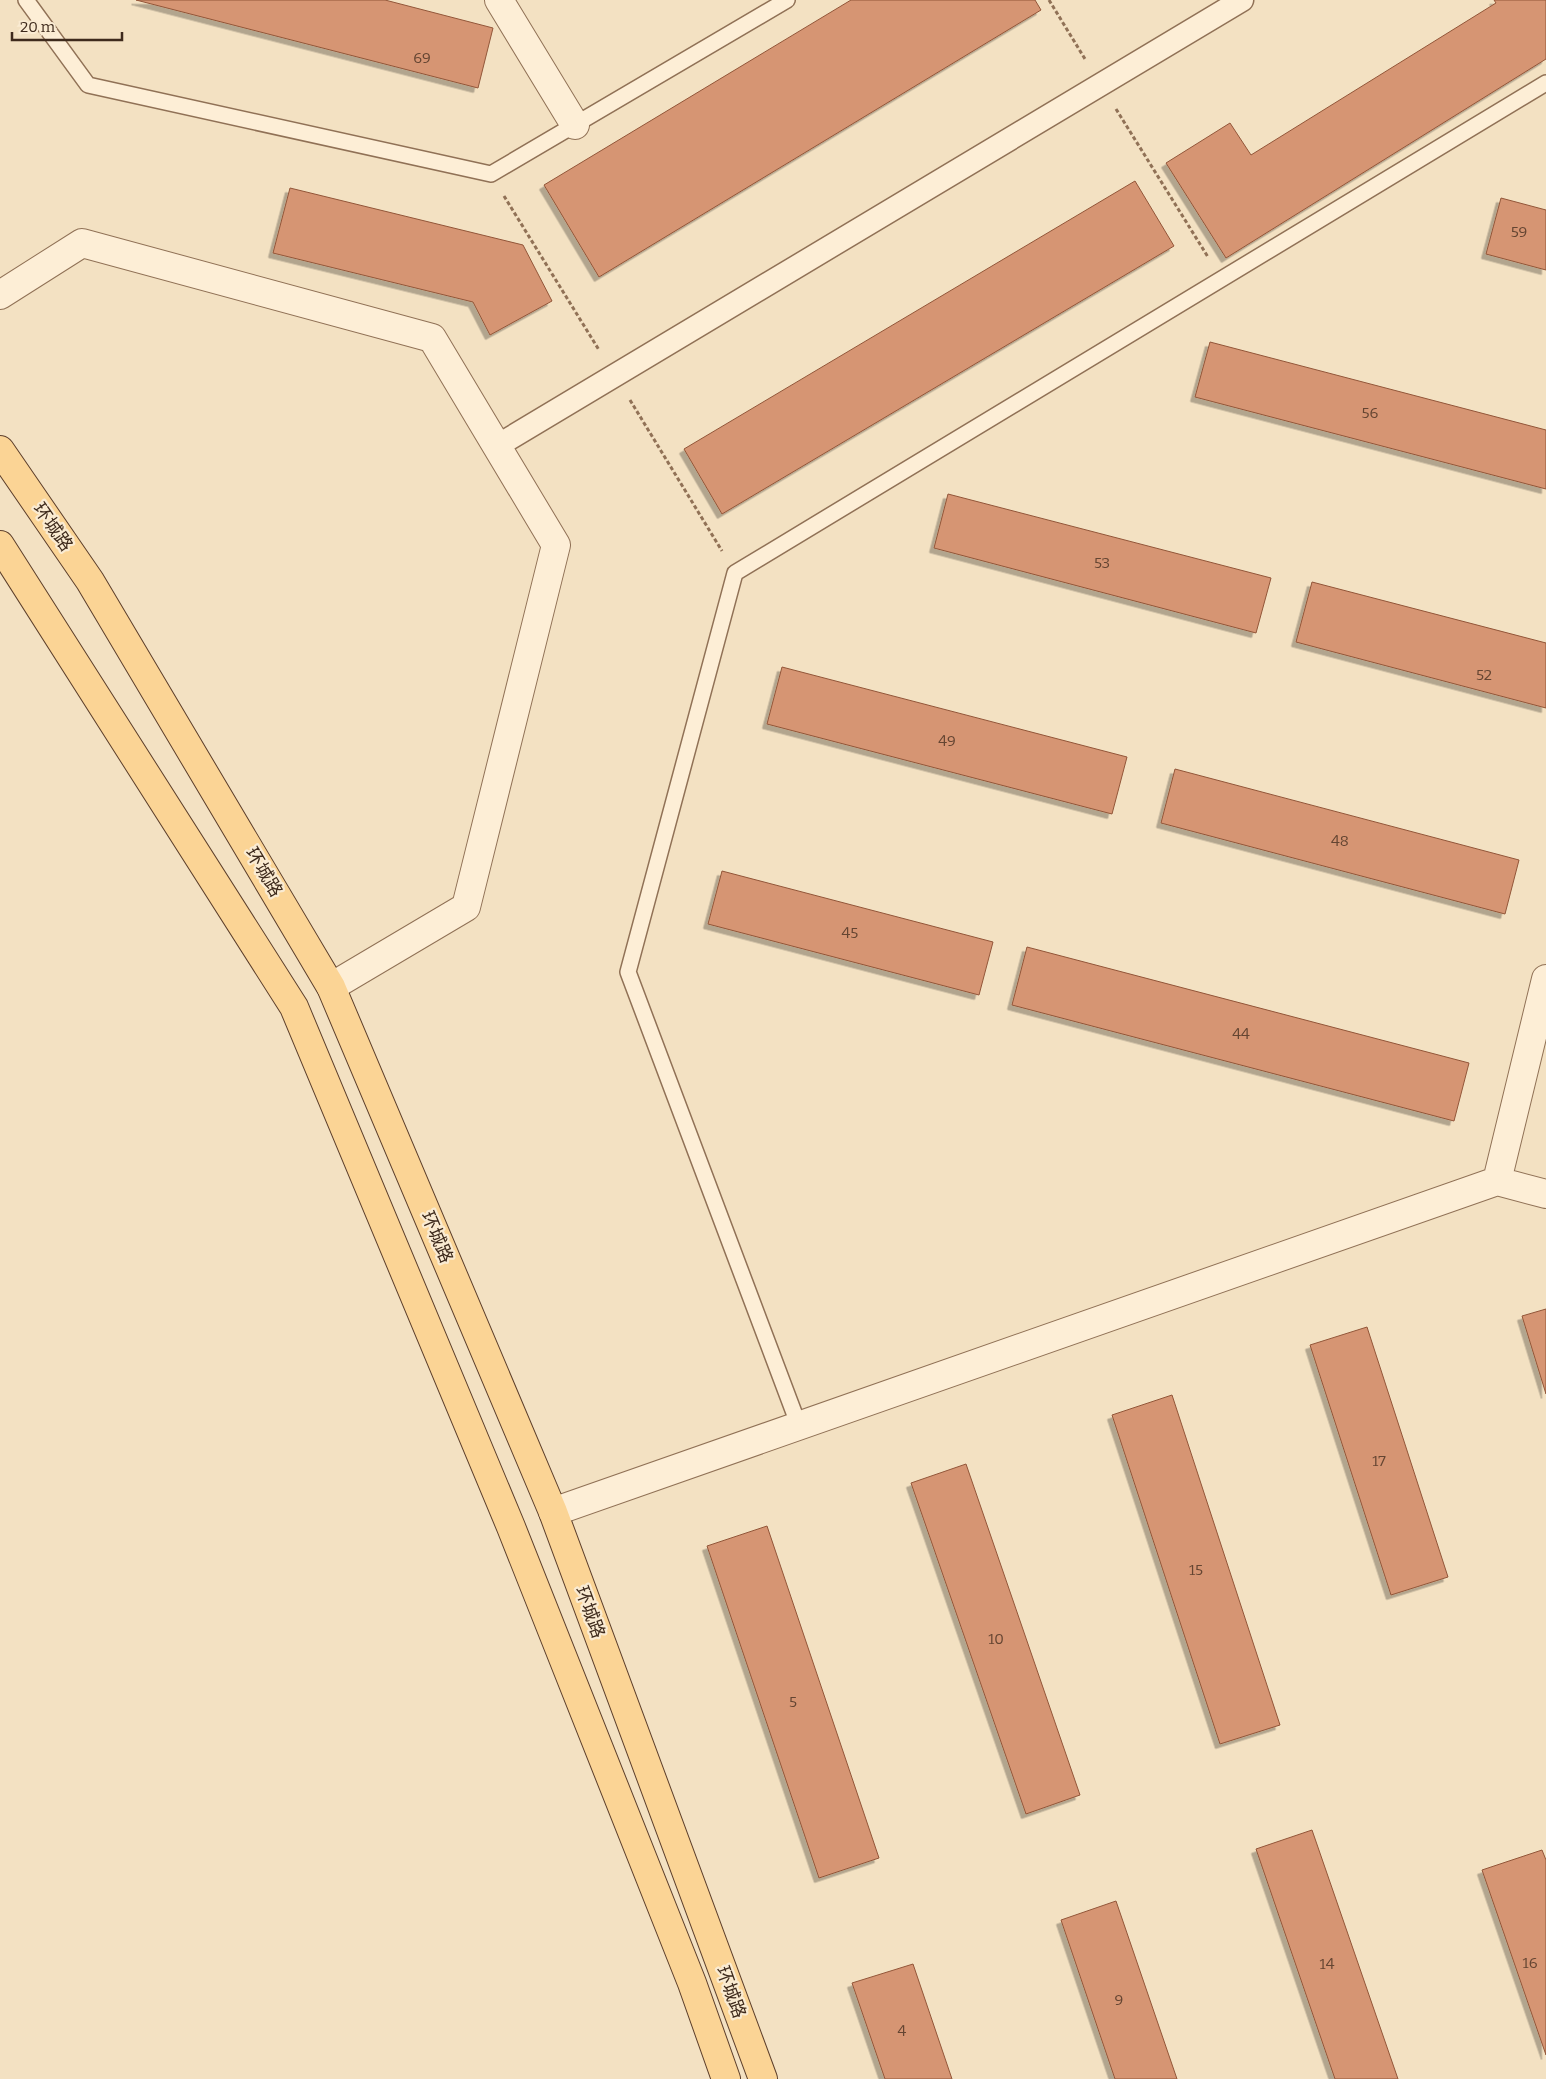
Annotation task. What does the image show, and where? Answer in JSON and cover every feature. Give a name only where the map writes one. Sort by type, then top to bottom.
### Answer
[{"type":"main road","name":"环城路","points":[[0,450],[90,581],[331,987],[553,1512],[763,2079]]},
{"type":"main road","points":[[0,544],[294,1007],[511,1527],[692,1983],[726,2079]]},
{"type":"street","points":[[500,0],[575,125]]},
{"type":"street","points":[[497,446],[1242,0]]},
{"type":"street","points":[[0,295],[82,243],[432,338],[556,545],[466,907],[331,987]]},
{"type":"street","points":[[1497,1181],[1546,979]]},
{"type":"street","points":[[553,1512],[1497,1181],[1546,1194]]},
{"type":"lane","points":[[26,0],[88,85],[491,174],[787,0]]},
{"type":"lane","points":[[799,1426],[628,972],[735,572],[1546,83]]},
{"type":"path","points":[[1049,0],[1222,280]]},
{"type":"building","points":[[136,0],[385,0],[493,28],[478,88]]},
{"type":"building","points":[[851,0],[1035,0],[1041,10],[599,277],[544,185]]},
{"type":"building","points":[[1494,0],[1546,0],[1546,59],[1226,258],[1166,163],[1230,123],[1251,155],[1496,3]]},
{"type":"building","points":[[1135,181],[1174,246],[722,514],[684,449]]},
{"type":"building","points":[[290,188],[523,245],[552,301],[490,335],[473,302],[273,253]]},
{"type":"building","points":[[1501,198],[1546,210],[1546,270],[1486,254]]},
{"type":"building","points":[[1210,342],[1546,430],[1546,489],[1195,397]]},
{"type":"building","points":[[948,494],[1271,578],[1256,633],[934,548]]},
{"type":"building","points":[[1312,582],[1546,643],[1546,708],[1296,642]]},
{"type":"building","points":[[782,667],[1127,757],[1112,814],[767,724]]},
{"type":"building","points":[[1175,769],[1519,860],[1505,914],[1161,823]]},
{"type":"building","points":[[722,871],[993,942],[979,995],[708,924]]},
{"type":"building","points":[[1027,947],[1469,1063],[1454,1121],[1012,1005]]},
{"type":"building","points":[[1546,1309],[1546,1394],[1522,1316]]},
{"type":"building","points":[[1367,1327],[1448,1577],[1391,1595],[1310,1345]]},
{"type":"building","points":[[1172,1395],[1280,1725],[1220,1744],[1112,1415]]},
{"type":"building","points":[[966,1464],[1080,1795],[1026,1814],[911,1483]]},
{"type":"building","points":[[767,1526],[879,1858],[819,1878],[707,1546]]},
{"type":"building","points":[[1312,1830],[1398,2079],[1335,2079],[1256,1849]]},
{"type":"building","points":[[1542,1850],[1546,1860],[1546,2055],[1482,1870]]},
{"type":"building","points":[[1116,1901],[1177,2079],[1115,2079],[1061,1920]]},
{"type":"building","points":[[913,1964],[952,2079],[885,2079],[852,1983]]}]
